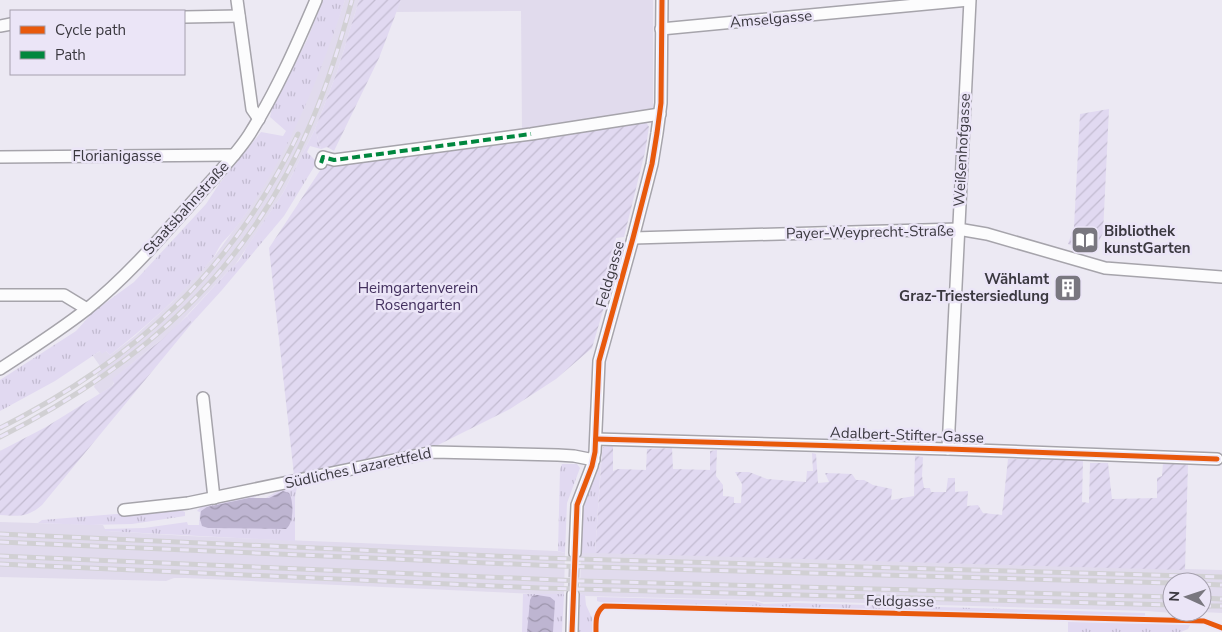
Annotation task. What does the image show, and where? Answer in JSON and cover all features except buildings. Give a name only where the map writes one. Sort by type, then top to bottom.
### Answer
[{"type":"street","points":[[237,0],[252,109],[259,119]]},
{"type":"street","name":"Staatsbahnstraße","points":[[0,370],[44,341],[87,309],[118,282],[168,230],[234,155],[259,119],[287,68],[316,0]]},
{"type":"street","name":"Feldgasse","points":[[575,553],[577,505],[594,460],[599,361],[652,164],[660,114],[662,0]]},
{"type":"street","name":"Amselgasse","points":[[661,29],[969,0]]},
{"type":"street","name":"Weißenhofgasse","points":[[948,449],[969,0]]},
{"type":"street","points":[[185,17],[239,16]]},
{"type":"street","points":[[321,163],[323,157],[334,160],[531,134],[660,114]]},
{"type":"street","name":"Florianigasse","points":[[0,157],[234,155]]},
{"type":"street","name":"Payer-Weyprecht-Straße","points":[[633,238],[958,229],[988,234],[1105,268],[1222,277]]},
{"type":"street","points":[[0,295],[64,295],[87,309]]},
{"type":"street","points":[[203,398],[214,498]]},
{"type":"street","name":"Adalbert-Stifter-Gasse","points":[[596,439],[1217,458]]},
{"type":"street","name":"Südliches Lazarettfeld","points":[[124,510],[173,506],[433,452],[566,456],[594,460]]},
{"type":"street","points":[[572,632],[573,594]]},
{"type":"shaded area","points":[[345,0],[359,0],[337,72],[315,129],[283,193],[235,265],[174,329],[113,379],[112,386],[100,394],[94,387],[100,366],[93,356],[100,351],[106,351],[110,355],[135,336],[172,302],[214,257],[249,209],[273,169],[297,122],[320,69]]},
{"type":"shaded area","points":[[401,0],[653,0],[653,109],[522,131],[521,11],[396,12]]},
{"type":"shaded area","points":[[0,522],[103,525],[106,531],[188,536],[557,551],[565,553],[564,594],[185,578],[174,578],[166,581],[0,577]]},
{"type":"shaded area","points":[[581,553],[1222,570],[1222,613],[1212,612],[1212,572],[1162,572],[1162,612],[586,596],[580,594]]},
{"type":"green space","points":[[323,0],[345,0],[313,89],[271,174],[255,200],[212,259],[164,310],[110,355],[106,351],[102,354],[100,351],[55,381],[0,411],[0,380],[76,331],[93,312],[134,282],[206,204],[219,184],[261,132],[283,136],[286,131],[270,117],[272,108],[307,40]]},
{"type":"green space","points":[[359,0],[401,0],[379,58],[334,151],[327,147],[321,149],[315,129],[337,72]]},
{"type":"green space","points":[[1109,109],[1103,233],[1093,253],[1068,244],[1074,227],[1080,114]]},
{"type":"green space","name":"Heimgartenverein Rosengarten","points":[[645,120],[649,127],[645,152],[624,237],[616,238],[615,243],[622,246],[592,348],[556,379],[510,409],[432,448],[294,475],[269,248],[323,166],[411,155]]},
{"type":"green space","points":[[315,129],[321,149],[310,146],[307,152],[317,162],[284,216],[192,323],[187,316],[242,257],[283,193]]},
{"type":"green space","points":[[187,316],[192,323],[42,505],[27,514],[17,516],[0,515],[0,451],[46,427],[112,386],[114,383],[112,379],[160,341]]},
{"type":"green space","points":[[613,445],[613,471],[618,469],[646,470],[647,449],[672,448],[673,469],[710,470],[710,451],[717,450],[716,476],[723,485],[723,496],[734,497],[734,503],[741,503],[742,484],[735,472],[749,472],[767,479],[806,482],[807,471],[813,471],[812,453],[816,454],[818,483],[829,482],[825,473],[852,474],[856,480],[864,480],[873,485],[892,489],[891,500],[914,496],[915,456],[923,457],[922,476],[924,488],[930,488],[931,492],[946,492],[948,478],[955,478],[955,492],[968,491],[967,506],[978,505],[983,513],[1002,515],[1008,459],[1083,460],[1082,502],[1089,503],[1090,463],[1108,463],[1112,499],[1157,498],[1157,478],[1162,476],[1163,463],[1188,464],[1185,570],[595,553],[603,447]]},
{"type":"green space","points":[[601,462],[595,553],[581,553],[584,504]]},
{"type":"green space","points":[[562,464],[577,464],[580,468],[567,503],[565,553],[558,551],[560,469]]},
{"type":"green space","points":[[297,487],[295,497],[295,541],[105,531],[105,529],[144,528],[187,522],[188,525],[199,525],[200,512],[197,511],[209,504],[227,499],[262,494],[251,499],[259,502],[283,488]]},
{"type":"green space","points":[[178,509],[185,512],[185,516],[132,524],[38,523],[42,520]]},
{"type":"green space","points":[[523,594],[564,594],[562,632],[522,632]]},
{"type":"green space","points":[[580,594],[585,595],[586,605],[592,618],[593,632],[579,632]]},
{"type":"green space","points":[[597,597],[754,601],[764,604],[796,603],[1145,613],[1145,617],[600,602],[597,601]]},
{"type":"green space","points":[[1068,622],[1190,625],[1188,629],[1181,632],[1068,632]]},
{"type":"water","points":[[283,491],[289,493],[292,506],[291,522],[286,529],[208,528],[202,526],[200,519],[201,511],[207,507],[249,498],[269,498]]},
{"type":"water","points":[[532,596],[550,597],[555,601],[553,632],[527,632],[530,600]]},
{"type":"tunnel","points":[[573,594],[575,553]]},
{"type":"railway","points":[[0,437],[52,409],[100,378],[145,344],[187,307],[224,266],[258,221],[288,172],[324,89],[352,0]]},
{"type":"railway","points":[[0,428],[94,373],[136,341],[175,307],[210,269],[243,228],[272,183],[298,134]]},
{"type":"railway","points":[[0,534],[540,558],[1222,577]]},
{"type":"railway","points":[[0,542],[558,566],[1162,583]]},
{"type":"railway","points":[[0,556],[581,581],[1162,597]]},
{"type":"railway","points":[[0,564],[540,588],[1162,605]]},
{"type":"railway","points":[[1212,584],[1222,585]]},
{"type":"railway","points":[[1212,598],[1222,599]]},
{"type":"railway","points":[[1212,606],[1222,606]]},
{"type":"marked path","points":[[321,163],[323,157],[334,160],[531,134]]},
{"type":"cycle path","points":[[572,632],[577,505],[592,466],[595,452],[599,361],[652,164],[657,133],[661,103],[662,0]]},
{"type":"cycle path","points":[[596,439],[1217,459]]},
{"type":"cycle path","points":[[596,632],[598,614],[604,606],[1204,621],[1222,628]]},
{"type":"place","name":"Bibliothek kunstGarten","points":[[1085,240]]},
{"type":"place","name":"Wählamt Graz-Triestersiedlung","points":[[1068,288]]}]
